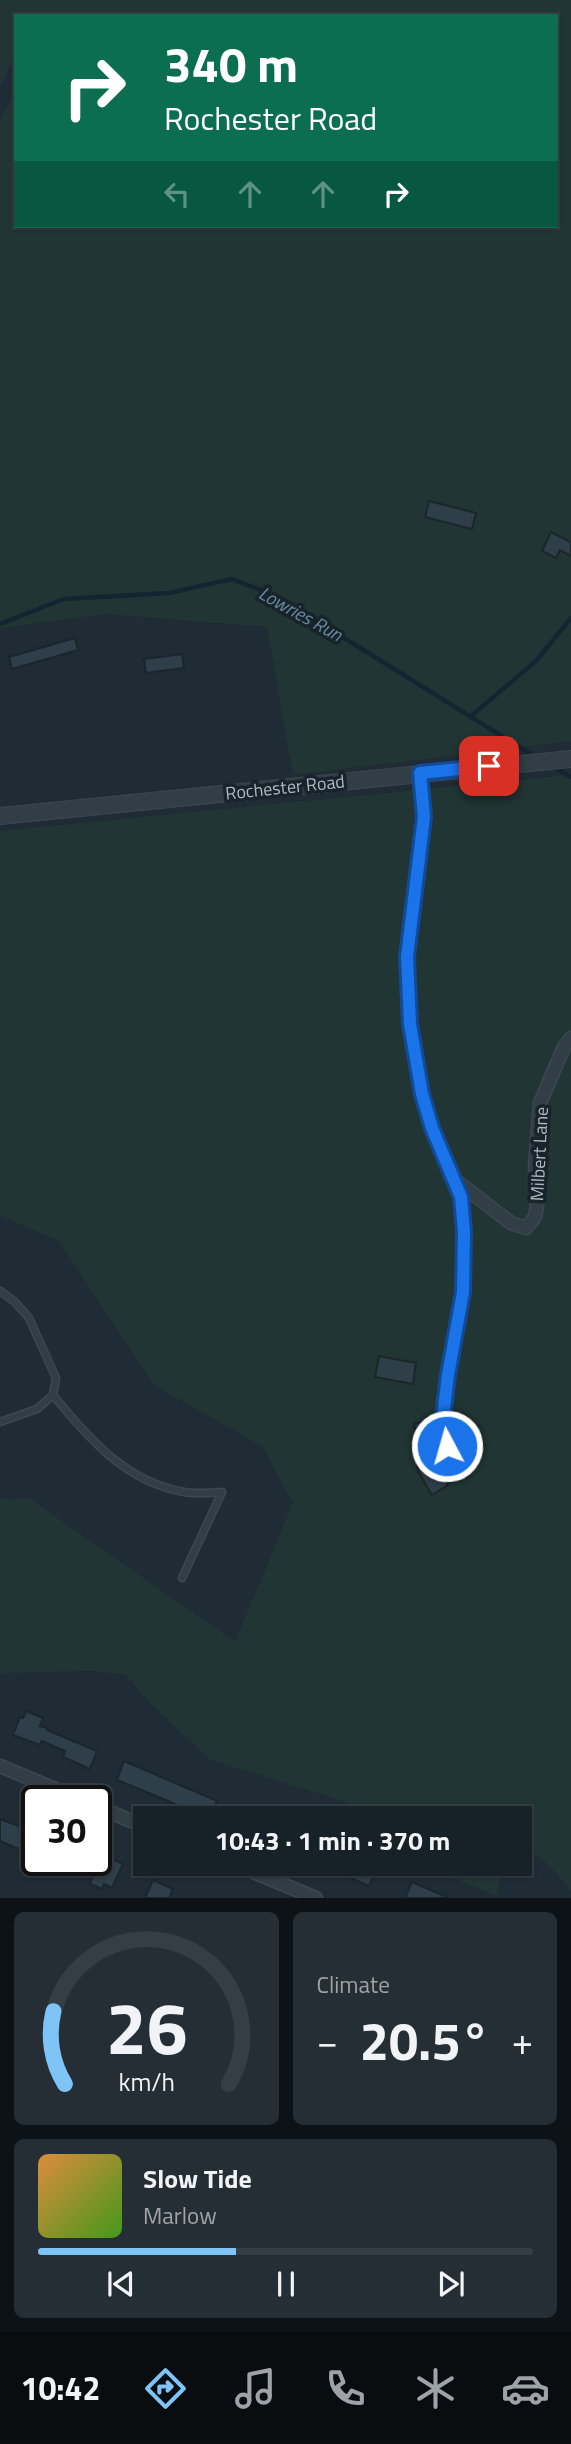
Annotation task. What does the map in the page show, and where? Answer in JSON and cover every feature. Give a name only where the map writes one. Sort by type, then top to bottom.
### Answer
[{"type":"street","name":"Rochester Road","points":[[0,816],[571,759]]},
{"type":"street","name":"Milbert Lane","points":[[420,773],[424,817],[407,957],[410,1024],[422,1094],[432,1128],[461,1197],[464,1247],[463,1292],[443,1417],[447,1446]]},
{"type":"street","name":"Milbert Lane","points":[[455,1180],[511,1223],[526,1228],[536,1217],[538,1200],[535,1168],[540,1103],[564,1047],[571,1038]]},
{"type":"street","points":[[0,1766],[46,1785]]},
{"type":"street","points":[[112,1813],[133,1821]]},
{"type":"street","points":[[263,1876],[316,1898]]},
{"type":"lane","points":[[0,1291],[29,1318],[56,1378],[52,1395],[37,1409],[0,1422]]},
{"type":"lane","points":[[52,1395],[82,1431],[107,1455],[132,1473],[161,1487],[187,1493],[222,1492],[183,1578]]},
{"type":"green space","points":[[0,0],[571,0],[571,741],[293,775],[267,627],[105,614],[0,628],[0,121],[14,93],[14,228],[558,228],[558,14],[14,14],[14,58],[0,87]]},
{"type":"green space","points":[[571,775],[571,1891],[555,1871],[532,1854],[532,1806],[350,1806],[346,1802],[209,1759],[152,1705],[125,1674],[89,1671],[0,1673],[0,1498],[30,1499],[235,1642],[293,1503],[262,1446],[155,1386],[59,1241],[0,1215],[0,831]]},
{"type":"green space","points":[[448,1876],[502,1876],[496,1896]]},
{"type":"building","points":[[429,501],[476,513],[472,529],[425,517]]},
{"type":"building","points":[[551,532],[571,542],[571,556],[560,550],[556,558],[542,551]]},
{"type":"building","points":[[75,638],[78,650],[12,669],[9,657]]},
{"type":"building","points":[[182,654],[184,668],[146,673],[144,659]]},
{"type":"building","points":[[379,1356],[416,1363],[413,1384],[375,1377]]},
{"type":"building","points":[[430,1420],[435,1437],[418,1441],[414,1424]]},
{"type":"building","points":[[426,1440],[429,1453],[448,1485],[432,1495],[419,1473],[412,1444]]},
{"type":"building","points":[[26,1711],[43,1718],[40,1726],[47,1730],[97,1751],[90,1769],[63,1757],[65,1751],[42,1741],[40,1745],[13,1735],[20,1717],[23,1718]]},
{"type":"building","points":[[124,1761],[217,1801],[215,1806],[180,1806],[117,1780]]},
{"type":"building","points":[[0,1819],[21,1827],[21,1850],[0,1841]]},
{"type":"building","points":[[112,1859],[123,1864],[112,1888],[104,1884],[102,1889],[90,1884],[92,1878],[88,1876],[112,1876]]},
{"type":"building","points":[[346,1876],[373,1876],[369,1886]]},
{"type":"building","points":[[153,1880],[173,1889],[169,1898],[145,1898]]},
{"type":"building","points":[[412,1882],[449,1898],[405,1898]]},
{"type":"waterway","name":"Lowries Run","points":[[0,624],[64,599],[169,593],[232,579],[263,591],[320,623],[537,758]]},
{"type":"waterway","points":[[470,717],[537,660],[571,618]]},
{"type":"waterway","name":"Lowries Run","points":[[554,767],[571,777]]},
{"type":"route","points":[[447,1446],[443,1417],[463,1292],[463,1218],[461,1197],[432,1128],[422,1094],[410,1024],[407,957],[424,817],[420,773],[489,766]]}]
